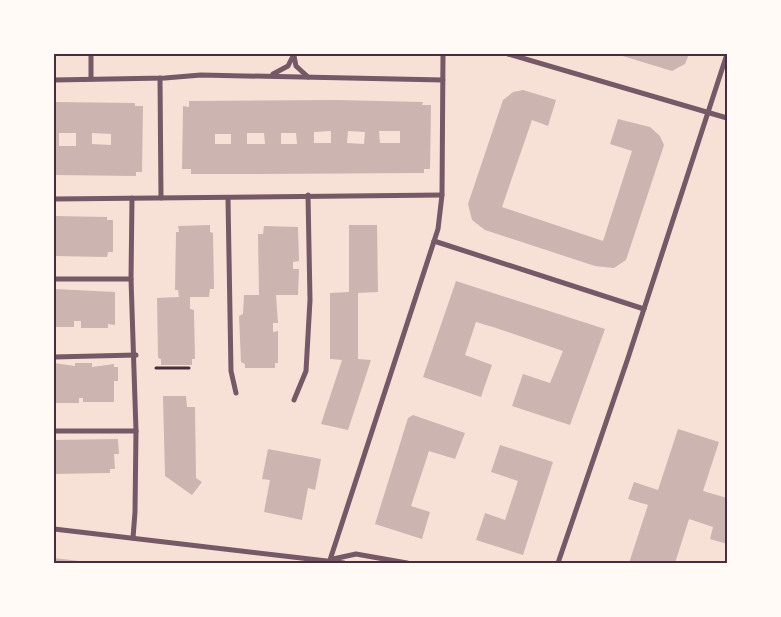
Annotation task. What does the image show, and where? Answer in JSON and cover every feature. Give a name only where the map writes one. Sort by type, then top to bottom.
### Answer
[{"type":"street","points":[[91,54],[91,79]]},
{"type":"street","points":[[330,562],[434,241],[441,213],[443,54]]},
{"type":"street","points":[[508,54],[727,118]]},
{"type":"street","points":[[558,563],[644,309],[726,54]]},
{"type":"street","points":[[294,55],[296,66],[310,78]]},
{"type":"street","points":[[270,75],[288,66],[294,55]]},
{"type":"street","points":[[54,80],[160,78],[201,74],[443,80]]},
{"type":"street","points":[[160,78],[161,198]]},
{"type":"street","points":[[54,199],[228,199],[308,195],[442,195]]},
{"type":"street","points":[[294,400],[306,371],[310,300],[308,195]]},
{"type":"street","points":[[132,198],[131,279],[136,355],[135,512],[132,538]]},
{"type":"street","points":[[228,199],[231,371],[236,393]]},
{"type":"street","points":[[434,241],[644,309]]},
{"type":"street","points":[[54,279],[131,279]]},
{"type":"street","points":[[54,357],[136,355]]},
{"type":"street","points":[[54,431],[136,431]]},
{"type":"street","points":[[54,528],[294,559],[344,563]]},
{"type":"street","points":[[330,562],[356,554],[407,563]]},
{"type":"path","points":[[156,368],[189,368]]},
{"type":"building","points":[[616,54],[689,54],[685,64],[672,71]]},
{"type":"building","points":[[523,90],[556,100],[548,126],[532,120],[502,207],[603,241],[632,151],[610,144],[618,119],[650,127],[660,136],[664,145],[626,260],[614,268],[595,266],[485,230],[472,220],[468,204],[503,100],[513,92]]},
{"type":"building","points":[[337,100],[423,102],[422,105],[431,105],[430,169],[424,169],[424,173],[191,174],[191,169],[182,169],[183,106],[189,107],[189,101]],"holes":[[[331,131],[331,143],[314,143],[314,132]],[[348,131],[365,132],[364,144],[347,143]],[[379,131],[400,131],[400,143],[380,143]],[[247,133],[264,133],[265,144],[247,144]],[[281,133],[296,133],[297,144],[281,144]],[[215,134],[231,134],[231,144],[215,144]]]},
{"type":"building","points":[[54,102],[135,103],[135,106],[143,106],[142,172],[136,172],[136,176],[54,175]],"holes":[[[59,133],[76,133],[76,146],[59,146]],[[92,133],[111,134],[111,145],[92,144]]]},
{"type":"building","points":[[54,216],[107,217],[107,220],[113,220],[113,252],[108,252],[107,257],[54,256]]},
{"type":"building","points":[[210,225],[210,232],[213,233],[214,289],[210,289],[209,297],[190,297],[190,309],[194,310],[195,359],[192,359],[192,365],[161,365],[161,359],[158,358],[157,298],[179,297],[178,290],[175,290],[176,232],[179,232],[178,226]]},
{"type":"building","points":[[349,225],[377,225],[378,292],[358,293],[358,359],[371,360],[348,430],[321,424],[342,360],[330,359],[330,293],[349,292]]},
{"type":"building","points":[[264,226],[298,227],[299,261],[293,262],[293,269],[299,269],[298,295],[276,295],[278,323],[273,323],[273,332],[278,331],[278,363],[275,363],[275,368],[245,368],[245,364],[241,362],[239,316],[243,314],[244,295],[259,295],[258,234],[263,234]]},
{"type":"building","points":[[456,281],[605,329],[570,425],[512,406],[523,374],[550,383],[563,351],[496,328],[476,322],[465,355],[492,365],[481,397],[423,377]]},
{"type":"building","points":[[54,289],[115,292],[115,325],[108,324],[108,328],[81,328],[81,321],[74,321],[74,327],[54,327]]},
{"type":"building","points":[[54,363],[75,366],[75,363],[92,363],[92,367],[114,364],[114,367],[118,367],[118,381],[114,381],[114,402],[83,402],[83,398],[79,398],[79,403],[56,403]]},
{"type":"building","points":[[163,396],[186,396],[187,407],[195,407],[196,478],[202,482],[192,495],[165,476]]},
{"type":"building","points":[[413,415],[465,433],[455,459],[429,451],[411,506],[430,512],[422,539],[375,524],[408,418]]},
{"type":"building","points":[[678,429],[719,442],[703,491],[727,498],[727,544],[710,539],[713,527],[689,519],[675,563],[629,563],[648,505],[628,499],[634,482],[658,490]]},
{"type":"building","points":[[118,439],[119,454],[114,454],[115,469],[110,469],[110,473],[54,474],[54,440]]},
{"type":"building","points":[[500,445],[553,462],[523,555],[476,540],[485,513],[505,520],[518,481],[491,472]]},
{"type":"building","points":[[268,449],[321,459],[315,490],[308,488],[302,520],[264,512],[270,480],[262,479]]},
{"type":"building","points":[[54,558],[88,562],[54,563]]}]
